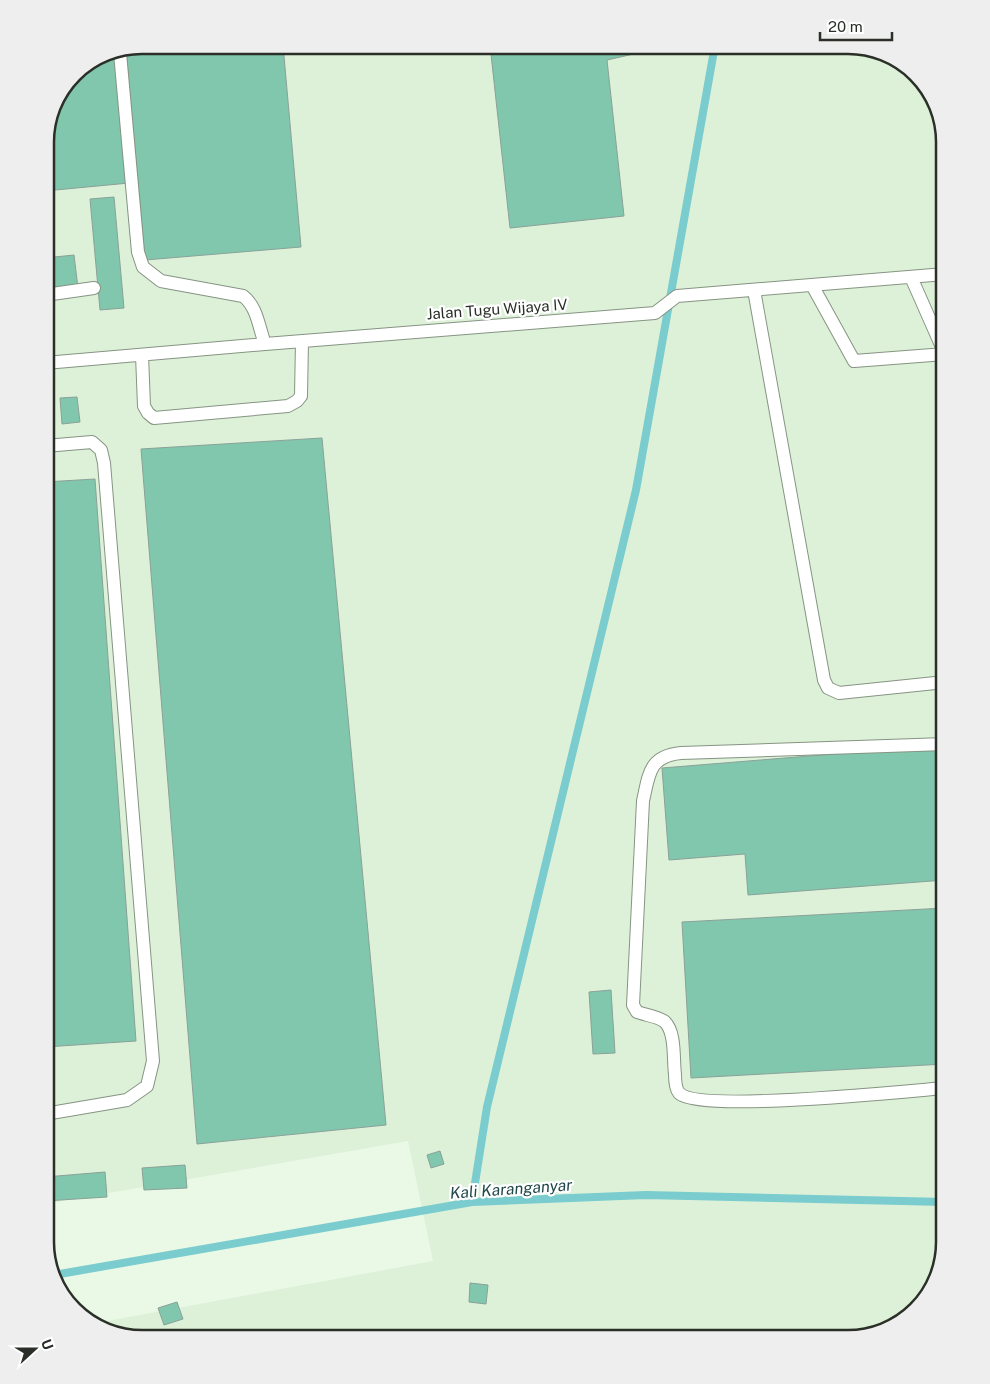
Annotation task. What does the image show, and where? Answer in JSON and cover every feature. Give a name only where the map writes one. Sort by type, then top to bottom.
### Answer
[{"type":"lane","points":[[120,57],[138,252],[143,267],[161,281],[242,296],[249,300],[265,344]]},
{"type":"lane","name":"Jalan Tugu Wijaya IV","points":[[54,362],[655,314],[677,296],[936,275]]},
{"type":"lane","points":[[911,277],[936,334]]},
{"type":"lane","points":[[812,285],[854,361],[936,355]]},
{"type":"lane","points":[[54,294],[94,288]]},
{"type":"lane","points":[[754,290],[824,680],[828,688],[839,693],[936,683]]},
{"type":"lane","points":[[142,355],[144,406],[154,418],[288,406],[297,401],[301,396],[302,341]]},
{"type":"lane","points":[[54,445],[92,442],[101,450],[104,463],[153,1061],[147,1086],[127,1100],[54,1112]]},
{"type":"lane","points":[[936,744],[681,753],[661,757],[651,769],[643,802],[633,1006],[637,1012],[665,1021],[670,1029],[676,1083],[679,1092],[685,1096],[702,1100],[779,1100],[936,1089]]},
{"type":"shaded area","points":[[142,54],[854,54],[882,60],[902,72],[918,88],[930,108],[936,142],[936,1242],[930,1276],[918,1296],[902,1312],[882,1324],[848,1330],[136,1330],[125,1329],[104,1322],[433,1261],[408,1141],[54,1202],[54,136],[60,108],[72,88],[93,69],[114,58]]},
{"type":"building","points":[[284,54],[301,247],[145,260],[126,56]]},
{"type":"building","points":[[491,54],[634,54],[607,60],[624,216],[510,228]]},
{"type":"building","points":[[116,58],[129,183],[54,190],[54,136],[60,108],[72,88],[84,76],[103,63]]},
{"type":"building","points":[[114,197],[124,308],[100,310],[90,199]]},
{"type":"building","points":[[74,255],[78,288],[54,291],[54,257]]},
{"type":"building","points":[[77,397],[80,422],[62,424],[60,398]]},
{"type":"building","points":[[322,438],[386,1125],[197,1144],[141,449]]},
{"type":"building","points":[[95,479],[136,1041],[54,1046],[54,481]]},
{"type":"building","points":[[936,746],[936,881],[748,895],[745,854],[669,860],[662,768]]},
{"type":"building","points":[[936,908],[936,1064],[691,1078],[682,922]]},
{"type":"building","points":[[611,990],[615,1053],[593,1054],[589,992]]},
{"type":"building","points":[[440,1151],[444,1164],[431,1168],[427,1155]]},
{"type":"building","points":[[185,1165],[187,1188],[144,1190],[142,1168]]},
{"type":"building","points":[[105,1172],[107,1197],[54,1200],[54,1176]]},
{"type":"building","points":[[470,1283],[488,1285],[486,1304],[469,1302]]},
{"type":"building","points":[[177,1302],[183,1319],[164,1325],[158,1308]]},
{"type":"waterway","points":[[472,1202],[487,1107],[636,490],[713,54]]},
{"type":"waterway","name":"Kali Karanganyar","points":[[59,1274],[472,1202],[646,1195],[936,1202]]}]
